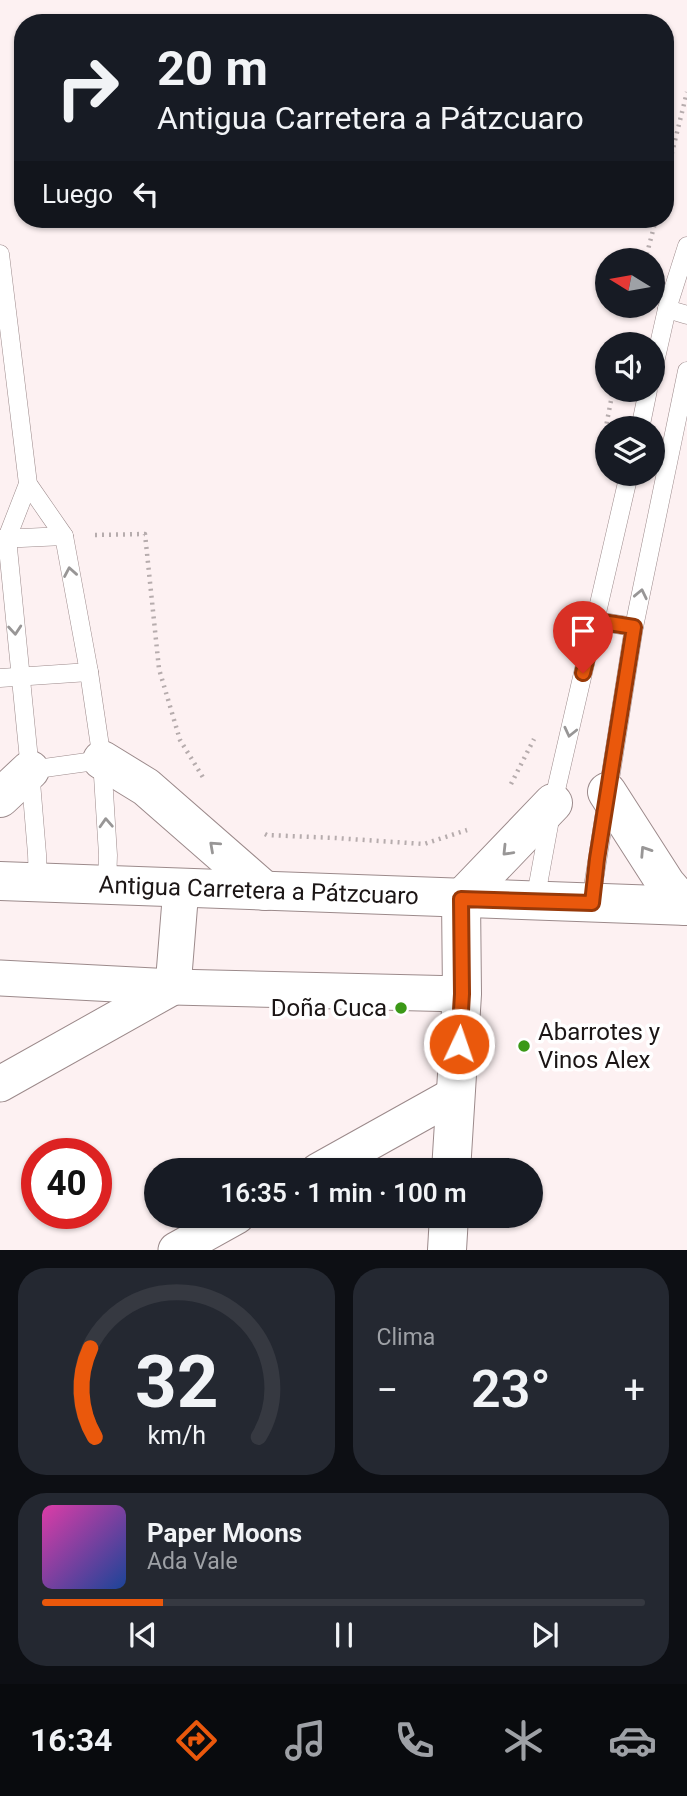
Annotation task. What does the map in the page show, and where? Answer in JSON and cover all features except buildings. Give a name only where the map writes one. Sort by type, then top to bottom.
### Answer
[{"type":"street","points":[[102,760],[146,787],[265,891]]},
{"type":"street","points":[[0,798],[30,770]]},
{"type":"street","points":[[607,792],[666,884],[686,906]]},
{"type":"street","points":[[453,1158],[462,994],[461,899],[553,803]]},
{"type":"street","name":"Antigua Carretera a Pátzcuaro","points":[[0,881],[686,906]]},
{"type":"street","points":[[173,987],[181,888]]},
{"type":"street","points":[[0,978],[173,987],[462,994]]},
{"type":"street","points":[[0,1084],[173,987]]},
{"type":"street","points":[[341,1158],[456,1094]]},
{"type":"street","points":[[176,1250],[215,1228]]},
{"type":"street","points":[[447,1250],[448,1228]]},
{"type":"lane","points":[[662,332],[687,246]]},
{"type":"lane","points":[[0,254],[28,484],[64,536],[89,672],[102,760],[108,855],[107,886]]},
{"type":"lane","points":[[667,309],[687,315]]},
{"type":"lane","points":[[592,903],[634,627],[687,372]]},
{"type":"lane","points":[[28,484],[4,539],[30,770],[38,883]]},
{"type":"lane","points":[[535,901],[553,803],[626,486]]},
{"type":"lane","points":[[4,539],[64,536]]},
{"type":"lane","points":[[596,621],[634,627]]},
{"type":"lane","points":[[0,678],[89,672]]},
{"type":"lane","points":[[30,770],[102,760]]},
{"type":"path","points":[[674,145],[687,92]]},
{"type":"path","points":[[648,248],[654,228]]},
{"type":"path","points":[[64,536],[145,534],[159,669],[180,740],[202,776],[210,784]]},
{"type":"path","points":[[509,787],[539,730]]},
{"type":"path","points":[[259,829],[267,835],[424,844],[477,827]]},
{"type":"place","name":"Doña Cuca","points":[[401,1008]]},
{"type":"place","name":"Abarrotes y Vinos Alex","points":[[524,1046]]},
{"type":"route","points":[[459,1044],[462,994],[461,899],[592,903],[634,627],[596,621],[583,673]]}]
